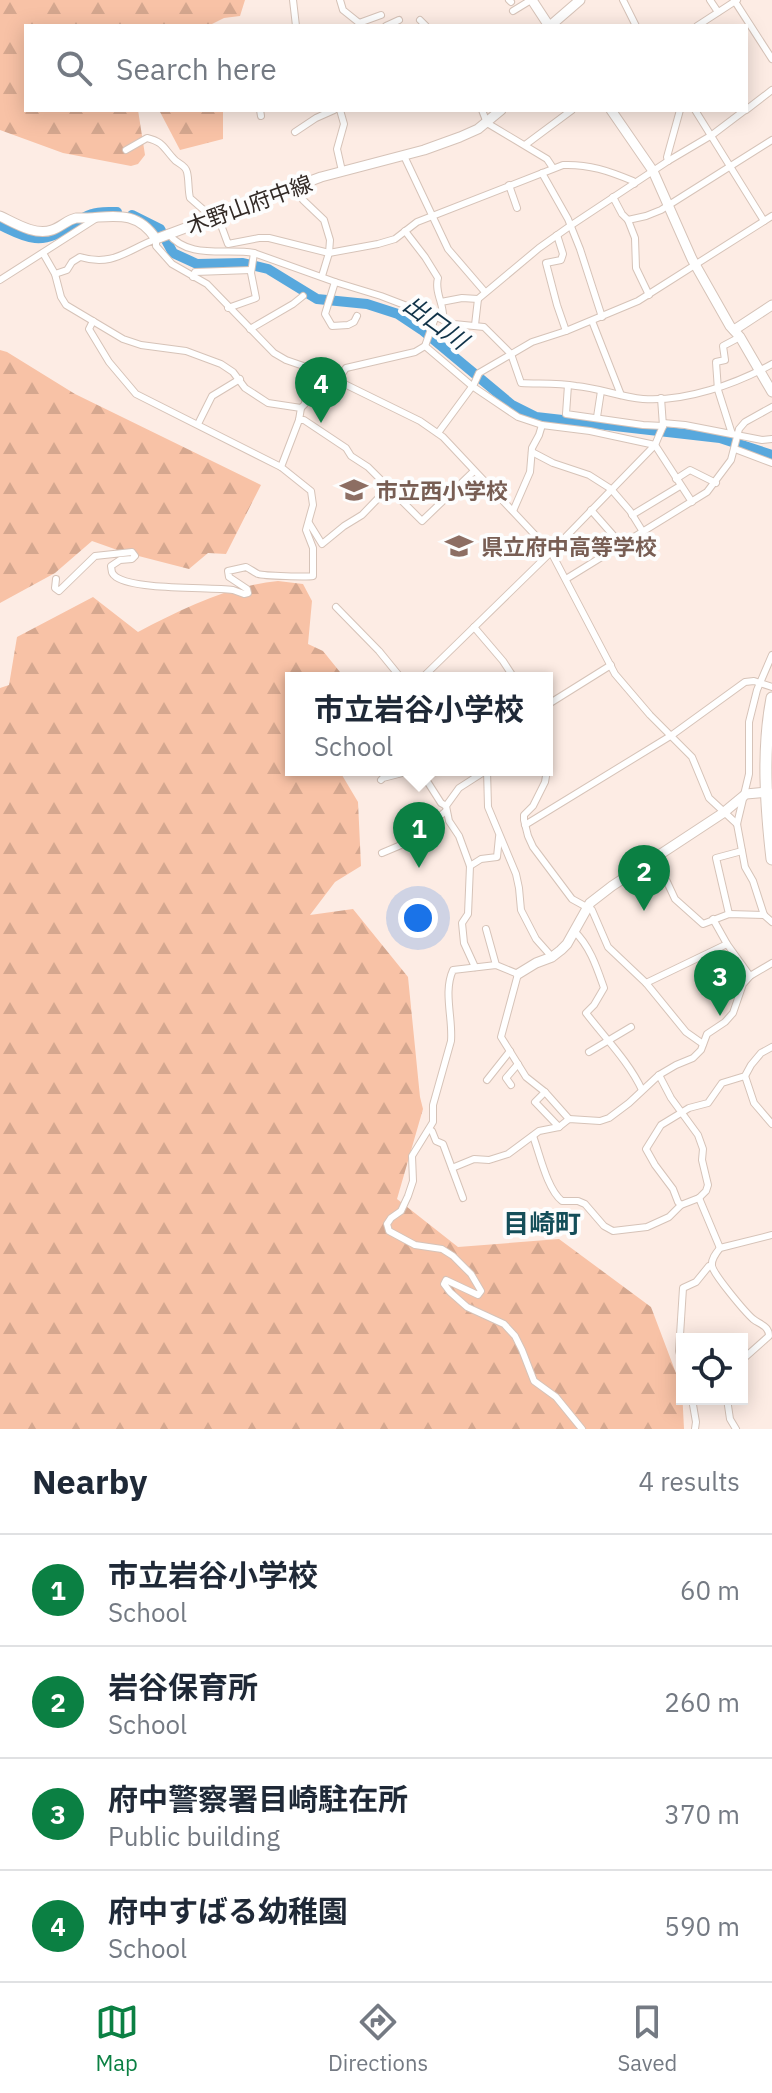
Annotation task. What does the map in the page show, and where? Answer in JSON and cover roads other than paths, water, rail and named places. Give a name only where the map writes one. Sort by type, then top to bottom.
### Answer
[{"type":"highway","points":[[772,698],[768,792],[772,859]]},
{"type":"main road","points":[[532,0],[548,24]]},
{"type":"main road","points":[[551,24],[580,0]]},
{"type":"main road","name":"木野山府中線","points":[[161,237],[298,185],[460,137],[478,129],[499,112]]},
{"type":"main road","points":[[612,112],[653,171],[696,265],[772,392]]},
{"type":"main road","points":[[0,216],[42,232],[55,230],[71,219],[116,215],[141,222],[161,237]]},
{"type":"main road","points":[[737,334],[772,305]]},
{"type":"main road","points":[[518,974],[552,957],[567,944],[588,907],[612,886],[723,813],[746,794],[768,792]]},
{"type":"street","points":[[293,0],[296,24]]},
{"type":"street","points":[[340,0],[343,10],[361,24],[381,15]]},
{"type":"street","points":[[511,4],[532,0]]},
{"type":"street","points":[[623,0],[635,24]]},
{"type":"street","points":[[710,0],[718,12]]},
{"type":"street","points":[[701,24],[735,0],[772,59]]},
{"type":"street","points":[[390,24],[399,20]]},
{"type":"street","points":[[420,20],[424,24]]},
{"type":"street","points":[[748,108],[772,90]]},
{"type":"street","points":[[295,132],[332,112]]},
{"type":"street","points":[[338,112],[344,124],[337,149],[342,171]]},
{"type":"street","points":[[483,112],[487,123],[547,159],[563,165]]},
{"type":"street","points":[[525,145],[569,112]]},
{"type":"street","points":[[668,161],[679,112]]},
{"type":"street","points":[[696,112],[764,221]]},
{"type":"street","points":[[475,325],[478,299],[485,292],[557,235],[743,112]]},
{"type":"street","points":[[126,150],[147,138],[165,147],[174,161],[184,166],[187,172],[190,198],[221,225],[228,244],[269,238],[329,253],[395,239],[417,222],[563,165],[596,167],[634,184]]},
{"type":"street","points":[[628,220],[668,206],[772,140]]},
{"type":"street","points":[[404,156],[448,249],[485,292]]},
{"type":"street","points":[[547,159],[553,168]]},
{"type":"street","points":[[542,173],[568,219],[602,317]]},
{"type":"street","points":[[298,185],[303,200],[324,220],[330,240],[322,276]]},
{"type":"street","points":[[509,185],[517,208]]},
{"type":"street","points":[[613,197],[635,238],[636,268],[649,295]]},
{"type":"street","points":[[0,280],[100,216]]},
{"type":"street","points":[[438,433],[479,373],[532,342],[602,317],[649,295],[772,216]]},
{"type":"street","points":[[337,381],[346,368],[415,352],[425,346],[430,330],[444,311],[438,296],[438,278],[405,231]]},
{"type":"street","points":[[557,235],[563,254],[561,260],[546,263],[566,331]]},
{"type":"street","points":[[161,237],[156,246],[172,264],[207,284],[274,353],[318,371],[438,433],[551,552],[615,674],[692,757],[709,798],[737,824]]},
{"type":"street","points":[[55,274],[67,270],[80,257],[103,261],[161,237],[197,251],[241,251],[381,296],[454,324],[484,327],[511,354],[521,383],[568,385],[642,399],[718,388],[760,372],[772,364]]},
{"type":"street","points":[[43,253],[55,274],[66,305],[123,339],[203,356],[221,364],[260,399],[284,407],[301,408]]},
{"type":"street","points":[[228,308],[256,298],[251,270],[254,256]]},
{"type":"street","points":[[193,277],[195,272],[251,270]]},
{"type":"street","points":[[335,282],[325,314],[332,326],[348,325],[357,316]]},
{"type":"street","points":[[250,329],[303,296]]},
{"type":"street","points":[[441,302],[478,299]]},
{"type":"street","points":[[56,579],[55,588],[59,591],[95,556],[132,552],[135,556],[132,559],[120,560],[111,566],[111,570],[115,576],[134,584],[233,590],[244,594],[248,593],[247,589],[229,577],[228,571],[246,567],[261,576],[313,576],[313,548],[306,530],[313,505],[311,491],[281,467],[136,394],[109,362],[89,329],[93,321]]},
{"type":"street","points":[[592,321],[621,395]]},
{"type":"street","points":[[566,579],[692,502],[716,483],[731,460],[735,434],[718,388],[716,362],[725,360],[723,346],[737,334]]},
{"type":"street","points":[[425,346],[518,417],[542,425],[657,442]]},
{"type":"street","points":[[281,467],[305,404],[306,390],[318,371]]},
{"type":"street","points":[[198,424],[212,396],[240,379]]},
{"type":"street","points":[[568,385],[566,414],[643,425],[685,425],[762,440],[772,439]]},
{"type":"street","points":[[597,417],[601,391]]},
{"type":"street","points":[[428,672],[551,552],[657,442],[663,424],[661,398]]},
{"type":"street","points":[[735,434],[745,422],[772,407]]},
{"type":"street","points":[[299,420],[304,420],[346,448],[422,521],[474,471]]},
{"type":"street","points":[[513,511],[530,472],[532,452],[542,425]]},
{"type":"street","points":[[657,442],[678,483],[692,502]]},
{"type":"street","points":[[735,449],[772,463]]},
{"type":"street","points":[[532,452],[589,475],[611,489],[643,532]]},
{"type":"street","points":[[632,515],[678,483],[690,470],[716,483]]},
{"type":"street","points":[[313,548],[362,515],[388,488]]},
{"type":"street","points":[[591,510],[613,535],[608,544],[611,551]]},
{"type":"street","points":[[309,523],[322,544]]},
{"type":"street","points":[[336,607],[396,672]]},
{"type":"street","points":[[474,627],[510,672]]},
{"type":"street","points":[[772,655],[749,722],[749,774],[737,824],[745,867],[764,915],[772,922]]},
{"type":"street","points":[[553,701],[611,665]]},
{"type":"street","points":[[525,825],[672,735],[745,682],[761,682],[772,687]]},
{"type":"street","points":[[381,780],[388,776]]},
{"type":"street","points":[[421,776],[446,808],[470,866],[468,914],[462,923],[464,943],[475,967]]},
{"type":"street","points":[[382,853],[401,845],[408,836],[446,808],[459,788],[478,776]]},
{"type":"street","points":[[487,776],[488,807],[516,874],[525,922],[552,957]]},
{"type":"street","points":[[546,776],[538,797],[524,815],[533,847],[572,899],[592,910],[608,947],[646,983],[686,1032],[703,1044]]},
{"type":"street","points":[[470,866],[481,859],[497,857],[499,837]]},
{"type":"street","points":[[464,850],[481,859]]},
{"type":"street","points":[[729,914],[716,858],[742,851]]},
{"type":"street","points":[[655,856],[675,899],[703,924],[729,914],[764,915]]},
{"type":"street","points":[[713,919],[750,976]]},
{"type":"street","points":[[486,929],[496,965]]},
{"type":"street","points":[[574,931],[596,965],[604,988],[586,1013],[634,1073],[642,1090]]},
{"type":"street","points":[[646,983],[727,944]]},
{"type":"street","points":[[452,1168],[474,1159],[489,1160],[508,1154],[539,1131],[559,1127],[569,1119],[600,1121],[609,1118],[659,1075],[693,1058],[701,1050],[707,1034],[733,1013],[743,984],[772,963]]},
{"type":"street","points":[[569,1119],[545,1092],[526,1077],[501,1037],[518,974],[496,965],[456,969],[450,973],[451,1041],[433,1105],[433,1122],[412,1156],[413,1181],[401,1211],[387,1224],[389,1231],[415,1245],[442,1249],[471,1274],[481,1291],[478,1295],[446,1280],[444,1284],[467,1307],[504,1324],[515,1336],[534,1381],[556,1397],[582,1429]]},
{"type":"street","points":[[589,1052],[631,1027]]},
{"type":"street","points":[[681,1205],[646,1149],[661,1125],[689,1108],[711,1101],[722,1083],[745,1076],[761,1053],[772,1047]]},
{"type":"street","points":[[487,1080],[510,1051]]},
{"type":"street","points":[[511,1085],[506,1078],[518,1064]]},
{"type":"street","points":[[533,1136],[557,1197],[562,1201],[585,1204],[604,1226],[613,1231],[647,1227],[669,1217],[681,1205],[699,1198],[708,1185],[698,1135],[671,1098],[659,1075]]},
{"type":"street","points":[[745,1076],[754,1103],[772,1124]]},
{"type":"street","points":[[545,1092],[535,1102],[559,1127]]},
{"type":"street","points":[[429,1130],[436,1141],[443,1144],[463,1198]]},
{"type":"street","points":[[699,1198],[720,1248]]},
{"type":"street","points":[[748,1355],[770,1338],[768,1329],[751,1318],[720,1280],[712,1266],[713,1260],[720,1248],[772,1235]]},
{"type":"street","points":[[680,1333],[683,1288],[696,1282],[712,1266]]},
{"type":"street","points":[[693,1405],[695,1429]]},
{"type":"street","points":[[728,1405],[730,1419],[736,1429]]},
{"type":"waterway","name":"出口川","points":[[0,225],[26,236],[43,238],[92,214],[117,212]]},
{"type":"waterway","name":"出口川","points":[[132,215],[160,229],[173,253],[197,264],[243,263],[268,269],[317,299],[367,304],[398,314],[422,330],[512,405],[536,417],[720,438],[772,455]]},
{"type":"place","name":"府中すばる幼稚園","points":[[321,423]]},
{"type":"place","name":"市立西小学校","points":[[354,490]]},
{"type":"place","name":"県立府中高等学校","points":[[459,546]]},
{"type":"place","name":"市立岩谷小学校","points":[[419,868]]},
{"type":"place","name":"岩谷保育所","points":[[644,911]]},
{"type":"place","name":"府中警察署目崎駐在所","points":[[720,1016]]},
{"type":"district","name":"目崎町","points":[[542,1223]]}]
